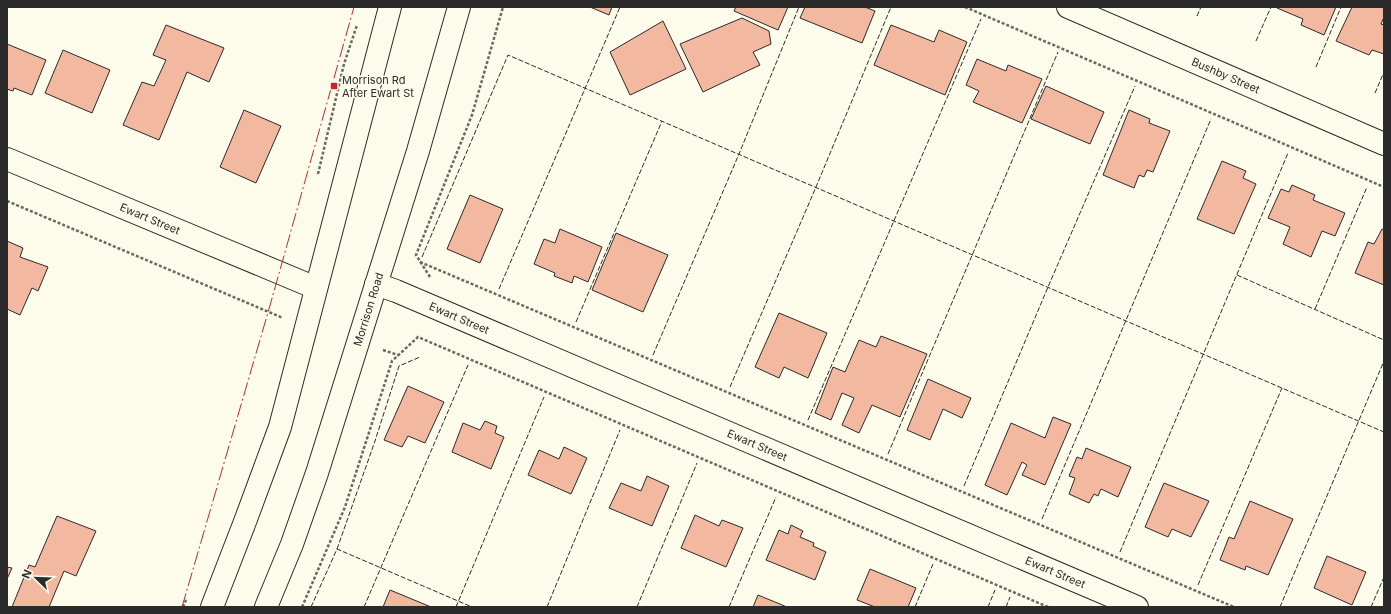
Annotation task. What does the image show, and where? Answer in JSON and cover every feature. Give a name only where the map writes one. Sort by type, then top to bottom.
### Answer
[{"type":"street","points":[[212,607],[280,427],[390,7]]},
{"type":"street","name":"Morrison Road","points":[[266,607],[292,544],[317,473],[418,151],[459,7]]},
{"type":"street","name":"Bushby Street","points":[[1068,7],[1384,144]]},
{"type":"street","name":"Ewart Street","points":[[7,159],[316,288]]},
{"type":"street","name":"Ewart Street","points":[[376,284],[396,291],[1137,607]]},
{"type":"path","points":[[430,277],[416,255],[472,115],[503,7]]},
{"type":"path","points":[[965,7],[1384,187]]},
{"type":"path","points":[[316,179],[344,64],[359,18]]},
{"type":"path","points":[[7,201],[284,319]]},
{"type":"path","points":[[420,262],[1234,607]]},
{"type":"path","points":[[302,607],[345,507],[392,361],[418,337],[1048,607]]},
{"type":"building","points":[[590,7],[612,7],[609,15]]},
{"type":"building","points":[[736,7],[788,7],[778,30],[734,11]]},
{"type":"building","points":[[805,7],[865,7],[875,11],[862,43],[800,18]]},
{"type":"building","points":[[1336,7],[1324,35],[1301,25],[1303,19],[1277,8]]},
{"type":"building","points":[[1352,7],[1384,7],[1384,17],[1381,24],[1384,25],[1384,54],[1372,50],[1369,55],[1336,41]]},
{"type":"building","points":[[742,18],[769,31],[771,44],[753,52],[760,65],[703,92],[680,44]]},
{"type":"building","points":[[663,21],[686,69],[630,95],[610,52]]},
{"type":"building","points":[[166,25],[224,48],[209,82],[187,72],[159,140],[123,125],[142,82],[154,86],[166,60],[153,55]]},
{"type":"building","points":[[891,25],[934,42],[939,30],[967,42],[945,95],[874,65]]},
{"type":"building","points":[[7,44],[46,60],[32,95],[14,88],[13,91],[7,89]]},
{"type":"building","points":[[63,50],[110,70],[92,113],[45,93]]},
{"type":"building","points":[[977,59],[1006,71],[1008,65],[1042,79],[1022,123],[973,102],[979,91],[966,85]]},
{"type":"building","points":[[1046,86],[1104,112],[1090,144],[1031,119]]},
{"type":"building","points":[[244,110],[281,126],[256,183],[220,167]]},
{"type":"building","points":[[1129,110],[1150,119],[1149,123],[1170,131],[1153,172],[1147,170],[1144,177],[1139,175],[1134,188],[1103,175]]},
{"type":"building","points":[[1222,161],[1246,171],[1243,178],[1256,184],[1234,234],[1197,219]]},
{"type":"building","points":[[1292,185],[1315,195],[1313,200],[1345,213],[1335,236],[1322,231],[1311,257],[1283,244],[1290,227],[1268,218],[1281,189],[1289,192]]},
{"type":"building","points":[[470,195],[503,209],[480,263],[447,249]]},
{"type":"building","points":[[560,229],[602,247],[588,282],[574,276],[572,283],[554,276],[555,273],[534,264],[544,239],[555,243]]},
{"type":"building","points":[[1382,229],[1384,230],[1384,285],[1355,273],[1368,242],[1374,244]]},
{"type":"building","points":[[616,233],[668,255],[643,312],[592,290]]},
{"type":"building","points":[[7,241],[23,248],[20,257],[48,267],[38,291],[32,288],[20,315],[7,309]]},
{"type":"building","points":[[779,313],[827,333],[808,378],[784,367],[779,378],[755,367]]},
{"type":"building","points":[[881,336],[927,354],[900,417],[872,405],[859,433],[842,425],[854,398],[842,393],[831,420],[815,413],[833,367],[845,372],[859,340],[876,347]]},
{"type":"building","points":[[928,379],[971,398],[962,418],[943,409],[930,440],[907,430]]},
{"type":"building","points":[[408,386],[444,402],[425,443],[408,436],[402,447],[384,440]]},
{"type":"building","points":[[1053,417],[1071,424],[1045,485],[1022,475],[1027,465],[1022,462],[1007,495],[985,485],[1011,423],[1045,438]]},
{"type":"building","points":[[485,421],[497,426],[495,433],[504,437],[491,469],[452,452],[463,423],[480,430]]},
{"type":"building","points":[[564,447],[587,458],[571,494],[528,475],[539,450],[559,459]]},
{"type":"building","points":[[1086,448],[1131,467],[1118,497],[1101,489],[1098,496],[1094,494],[1089,503],[1069,494],[1075,478],[1069,476],[1077,457],[1082,459]]},
{"type":"building","points":[[647,476],[669,486],[652,526],[609,508],[621,483],[641,491]]},
{"type":"building","points":[[1164,483],[1209,501],[1191,537],[1172,529],[1168,537],[1145,527]]},
{"type":"building","points":[[1250,501],[1293,519],[1268,575],[1246,566],[1245,570],[1220,560],[1229,537],[1234,539]]},
{"type":"building","points":[[695,515],[719,526],[722,520],[743,528],[726,567],[681,548]]},
{"type":"building","points":[[57,516],[96,531],[76,576],[64,571],[49,607],[12,607],[29,565],[35,567]]},
{"type":"building","points":[[791,525],[803,531],[800,537],[814,543],[813,546],[826,552],[815,580],[766,560],[779,530],[788,534]]},
{"type":"building","points":[[1327,556],[1366,572],[1352,605],[1314,588]]},
{"type":"building","points":[[7,567],[12,568],[7,579]]},
{"type":"building","points":[[870,569],[916,588],[908,607],[875,607],[857,600]]},
{"type":"building","points":[[390,590],[431,607],[383,607]]},
{"type":"building","points":[[758,595],[787,607],[753,607]]},
{"type":"fence","points":[[499,289],[620,7]]},
{"type":"fence","points":[[653,355],[739,154],[799,7]]},
{"type":"fence","points":[[730,387],[891,7]]},
{"type":"fence","points":[[1197,16],[1201,7]]},
{"type":"fence","points":[[1256,41],[1271,7]]},
{"type":"fence","points":[[1316,67],[1341,7]]},
{"type":"fence","points":[[808,420],[981,19]]},
{"type":"fence","points":[[888,454],[1058,52]]},
{"type":"fence","points":[[422,257],[508,55],[1384,432]]},
{"type":"fence","points":[[1375,93],[1384,72]]},
{"type":"fence","points":[[964,486],[1135,86]]},
{"type":"fence","points":[[1042,519],[1211,119]]},
{"type":"fence","points":[[576,322],[662,121]]},
{"type":"fence","points":[[1120,552],[1288,153]]},
{"type":"fence","points":[[1315,309],[1367,187]]},
{"type":"fence","points":[[1237,275],[1384,340]]},
{"type":"fence","points":[[337,549],[375,441],[399,366],[420,357]]},
{"type":"fence","points":[[1280,607],[1384,361]]},
{"type":"fence","points":[[364,607],[468,365]]},
{"type":"fence","points":[[1198,585],[1282,388]]},
{"type":"fence","points":[[456,607],[544,397]]},
{"type":"fence","points":[[547,607],[620,430]]},
{"type":"fence","points":[[637,607],[697,463]]},
{"type":"fence","points":[[729,607],[776,497]]},
{"type":"fence","points":[[311,607],[337,549],[472,607]]},
{"type":"fence","points":[[915,607],[933,564]]},
{"type":"fence","points":[[1371,607],[1384,577]]},
{"type":"fence","points":[[988,607],[995,590]]},
{"type":"fence","points":[[1006,607],[1010,597]]},
{"type":"power","points":[[182,607],[269,309],[354,7]]},
{"type":"place","name":"Morrison Rd After Ewart St","points":[[334,86]]}]
